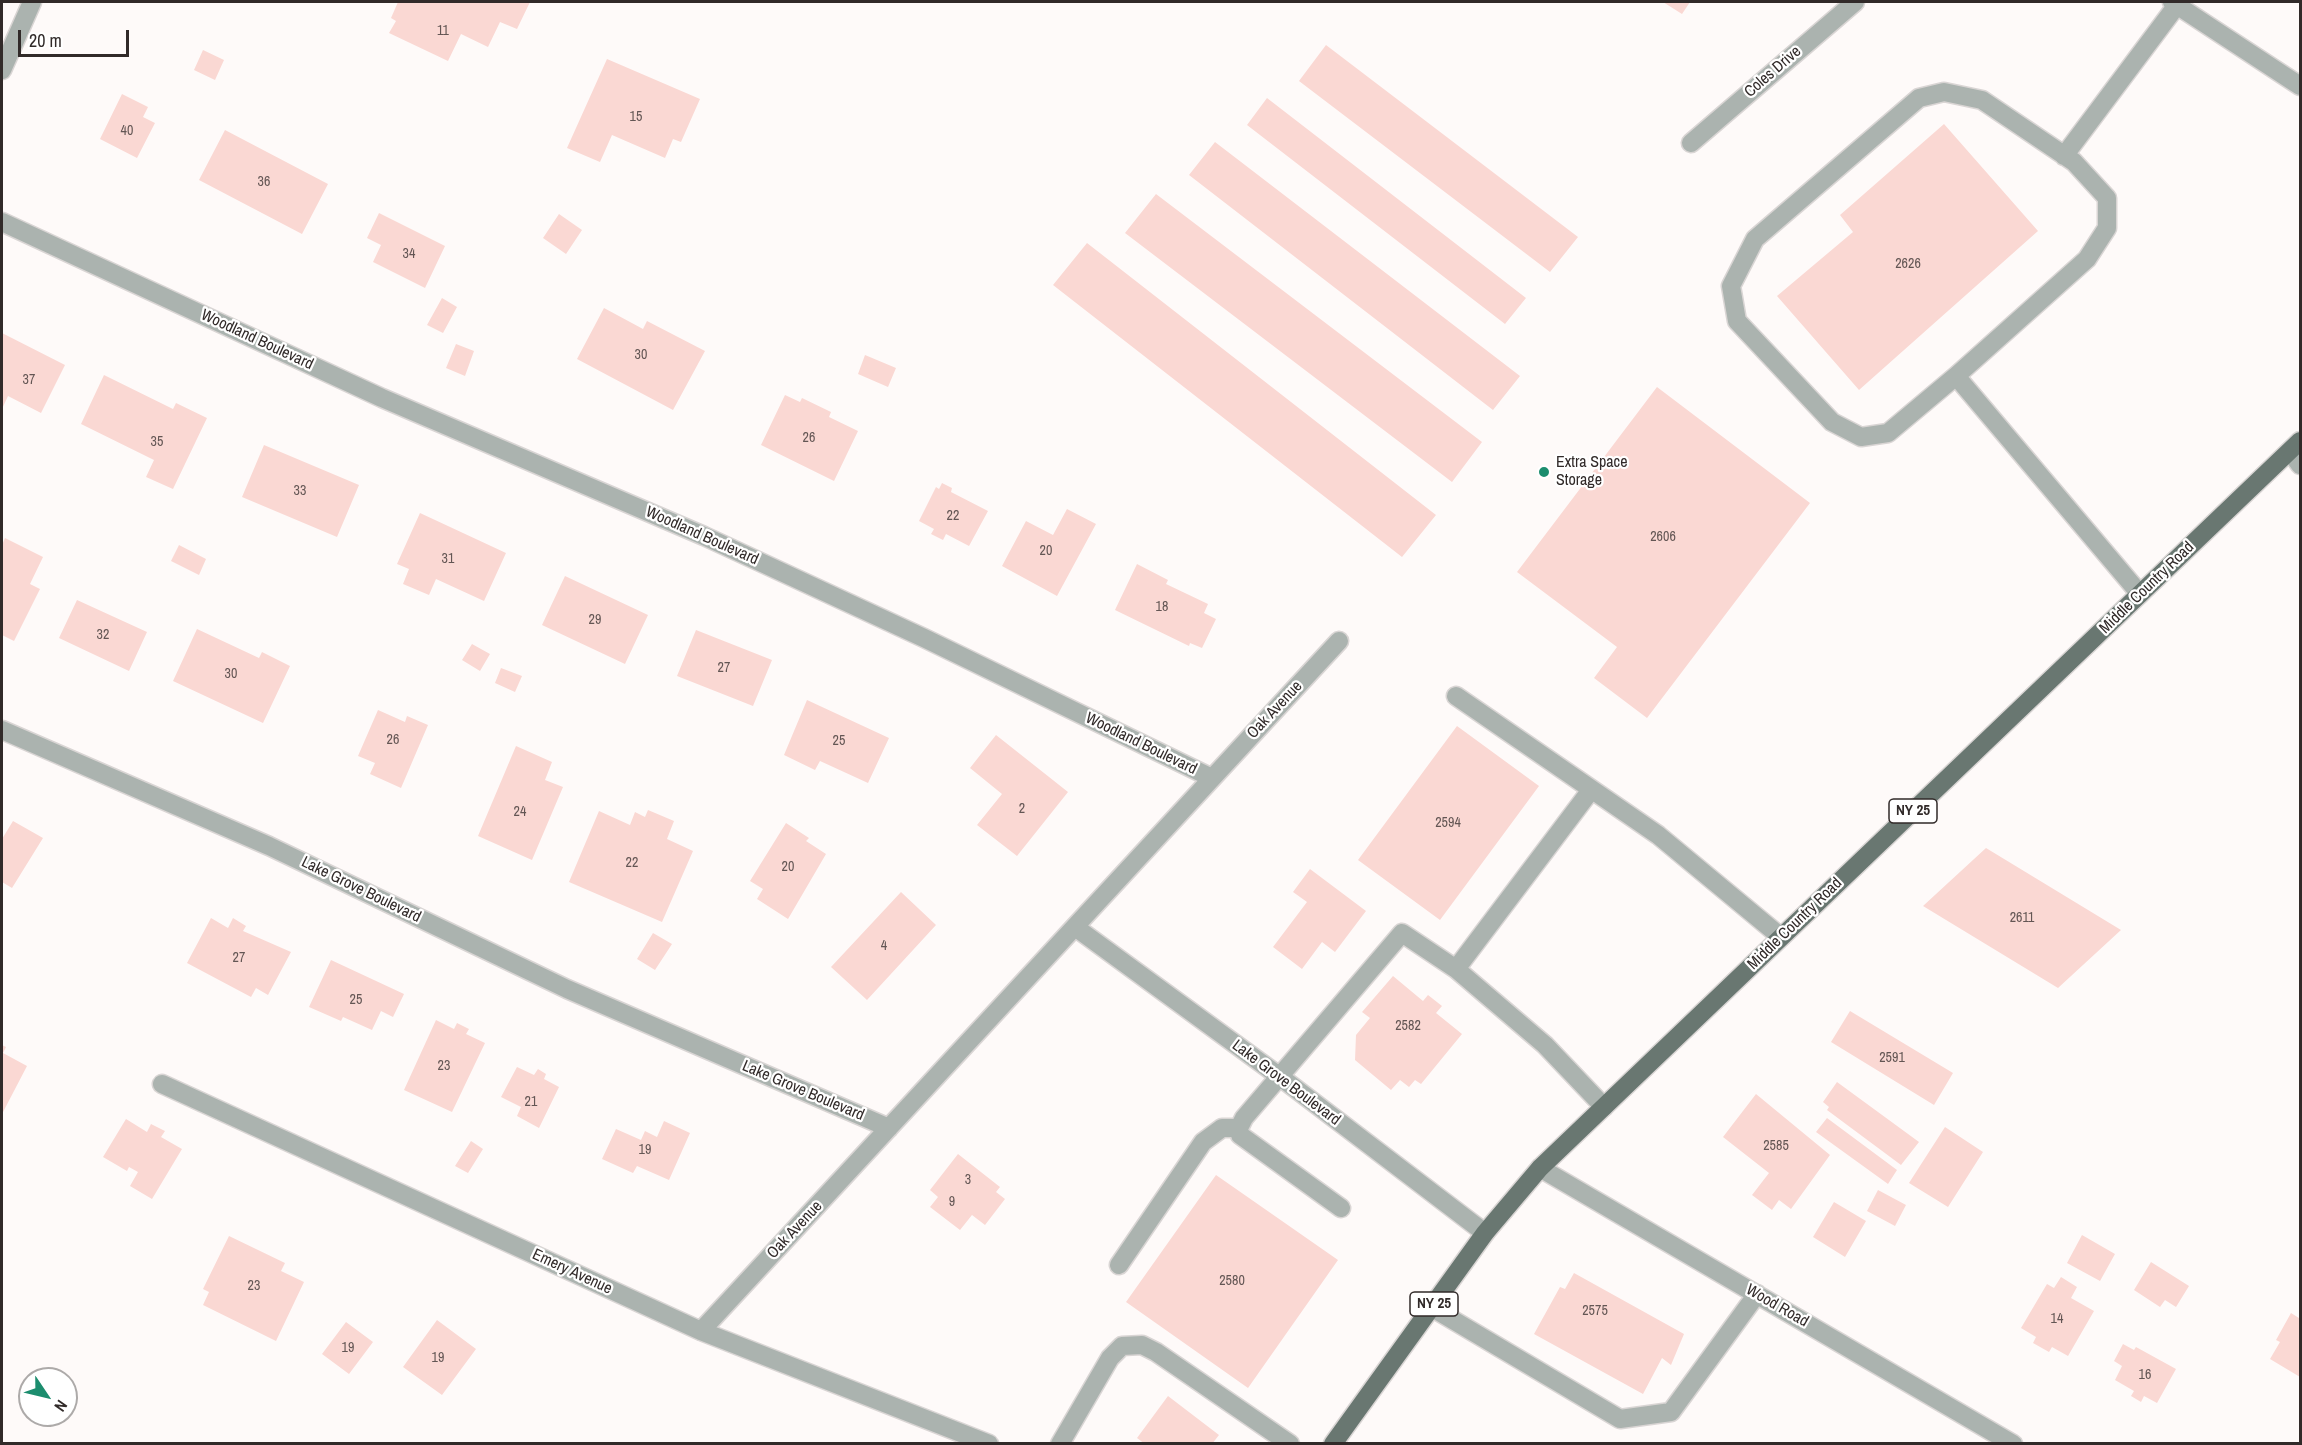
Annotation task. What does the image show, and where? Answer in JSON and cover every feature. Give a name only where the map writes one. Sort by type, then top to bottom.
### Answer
[{"type":"main road","name":"Middle Country Road","points":[[1333,1443],[1485,1233],[1540,1168],[2140,594],[2297,452]]},
{"type":"street","points":[[2,70],[32,2]]},
{"type":"street","name":"Coles Drive","points":[[1691,143],[1855,2]]},
{"type":"street","points":[[2064,156],[2175,3],[2301,86]]},
{"type":"street","points":[[1944,92],[1982,100],[2074,162],[2107,198],[2107,228],[2087,259],[1956,376],[1888,433],[1861,437],[1832,422],[1737,321],[1731,286],[1755,239],[1919,98],[1944,92]]},
{"type":"street","name":"Woodland Boulevard","points":[[2,222],[382,398],[704,536],[924,638],[1212,778],[1075,927]]},
{"type":"street","points":[[1956,376],[2140,594]]},
{"type":"street","name":"Oak Avenue","points":[[1212,778],[1339,641]]},
{"type":"street","points":[[1456,696],[1658,836],[1781,937]]},
{"type":"street","name":"Lake Grove Boulevard","points":[[2,730],[269,846],[567,989],[889,1128]]},
{"type":"street","points":[[1456,969],[1591,790]]},
{"type":"street","points":[[889,1128],[1075,927]]},
{"type":"street","name":"Lake Grove Boulevard","points":[[1075,927],[1279,1076],[1485,1233]]},
{"type":"street","points":[[1341,1208],[1240,1135],[1239,1128],[1244,1118],[1279,1076],[1402,933],[1456,969],[1545,1045],[1604,1107]]},
{"type":"street","name":"Emery Avenue","points":[[162,1084],[701,1331],[989,1443]]},
{"type":"street","name":"Oak Avenue","points":[[701,1331],[889,1128]]},
{"type":"street","points":[[1119,1265],[1203,1142],[1222,1128],[1239,1128]]},
{"type":"street","name":"Wood Road","points":[[1540,1168],[2013,1443]]},
{"type":"street","points":[[1431,1307],[1620,1419],[1671,1412],[1757,1294]]},
{"type":"street","points":[[1060,1443],[1110,1358],[1122,1346],[1142,1345],[1156,1352],[1290,1443]]},
{"type":"building","points":[[398,2],[530,2],[517,29],[500,22],[488,47],[461,34],[448,61],[389,33],[396,21],[391,18]]},
{"type":"building","points":[[1663,2],[1690,2],[1682,14]]},
{"type":"building","points":[[1326,45],[1578,237],[1550,272],[1299,81]]},
{"type":"building","points":[[203,50],[224,60],[215,80],[194,70]]},
{"type":"building","points":[[607,59],[700,99],[681,142],[673,139],[665,158],[612,135],[600,162],[567,148]]},
{"type":"building","points":[[122,94],[148,107],[143,117],[155,123],[137,158],[100,139]]},
{"type":"building","points":[[1267,98],[1526,298],[1505,324],[1247,125]]},
{"type":"building","points":[[1944,124],[2038,231],[1859,390],[1777,296],[1853,232],[1840,215]]},
{"type":"building","points":[[225,130],[328,184],[302,234],[199,180]]},
{"type":"building","points":[[1215,142],[1520,376],[1493,410],[1189,175]]},
{"type":"building","points":[[1156,194],[1482,442],[1452,482],[1125,233]]},
{"type":"building","points":[[379,213],[445,246],[425,288],[373,262],[381,245],[367,238]]},
{"type":"building","points":[[559,214],[582,230],[566,254],[543,238]]},
{"type":"building","points":[[1087,243],[1436,515],[1402,557],[1053,285]]},
{"type":"building","points":[[442,298],[457,307],[443,333],[427,325]]},
{"type":"building","points":[[604,308],[643,329],[647,321],[705,351],[673,410],[577,359]]},
{"type":"building","points":[[2,333],[65,365],[41,413],[8,396],[2,409]]},
{"type":"building","points":[[456,344],[474,351],[465,376],[446,368]]},
{"type":"building","points":[[865,355],[896,368],[888,387],[858,374]]},
{"type":"building","points":[[104,375],[173,409],[176,403],[207,418],[173,489],[146,477],[154,460],[81,424]]},
{"type":"building","points":[[1657,387],[1810,503],[1647,718],[1594,678],[1617,647],[1517,572]]},
{"type":"building","points":[[785,395],[800,402],[802,398],[831,412],[829,417],[858,431],[834,481],[761,445]]},
{"type":"building","points":[[264,445],[359,485],[337,537],[242,497]]},
{"type":"building","points":[[942,483],[952,488],[951,492],[988,511],[969,546],[946,534],[943,540],[931,534],[934,529],[919,521],[936,487],[939,489]]},
{"type":"building","points":[[1067,509],[1096,524],[1057,596],[1002,566],[1026,521],[1053,535]]},
{"type":"building","points":[[420,513],[506,553],[484,601],[436,579],[429,595],[403,584],[409,569],[397,564]]},
{"type":"building","points":[[5,538],[43,557],[30,584],[40,589],[14,641],[2,635],[2,545]]},
{"type":"building","points":[[179,545],[206,559],[199,575],[171,561]]},
{"type":"building","points":[[1137,564],[1168,580],[1166,584],[1208,604],[1204,613],[1216,619],[1202,648],[1190,643],[1189,646],[1115,610]]},
{"type":"building","points":[[565,576],[648,615],[625,664],[542,625]]},
{"type":"building","points":[[77,600],[147,632],[129,671],[59,638]]},
{"type":"building","points":[[197,629],[259,658],[262,652],[290,666],[263,723],[173,681]]},
{"type":"building","points":[[696,630],[772,660],[753,706],[677,676]]},
{"type":"building","points":[[472,644],[490,654],[480,671],[462,660]]},
{"type":"building","points":[[501,668],[522,676],[515,692],[495,683]]},
{"type":"building","points":[[807,700],[889,738],[868,783],[820,761],[815,770],[784,755]]},
{"type":"building","points":[[378,710],[405,722],[407,716],[428,725],[401,788],[370,774],[375,763],[358,756]]},
{"type":"building","points":[[1457,726],[1539,786],[1440,920],[1358,860]]},
{"type":"building","points":[[996,735],[1068,792],[1017,856],[977,825],[1002,794],[970,768]]},
{"type":"building","points":[[516,746],[552,762],[545,780],[563,787],[532,860],[478,836]]},
{"type":"building","points":[[648,810],[674,821],[667,839],[693,851],[662,922],[569,882],[599,811],[630,825],[635,812],[645,817]]},
{"type":"building","points":[[13,821],[43,838],[12,888],[2,882],[2,839]]},
{"type":"building","points":[[786,823],[809,838],[806,841],[826,854],[788,919],[757,899],[763,889],[750,881]]},
{"type":"building","points":[[1986,848],[2121,930],[2058,988],[1923,906]]},
{"type":"building","points":[[1310,869],[1366,911],[1335,952],[1322,942],[1302,969],[1273,947],[1307,902],[1293,892]]},
{"type":"building","points":[[901,892],[936,925],[867,1000],[831,967]]},
{"type":"building","points":[[211,918],[228,928],[233,918],[246,926],[243,931],[291,952],[268,995],[256,988],[251,997],[187,963]]},
{"type":"building","points":[[653,933],[672,944],[655,970],[637,959]]},
{"type":"building","points":[[331,960],[404,994],[393,1017],[381,1011],[372,1030],[343,1017],[341,1021],[309,1007]]},
{"type":"building","points":[[1393,976],[1423,1001],[1428,995],[1442,1006],[1436,1013],[1462,1034],[1421,1084],[1415,1080],[1409,1087],[1400,1080],[1391,1090],[1355,1060],[1356,1035],[1370,1018],[1362,1012]]},
{"type":"building","points":[[1850,1011],[1953,1073],[1934,1105],[1831,1042]]},
{"type":"building","points":[[436,1020],[454,1029],[457,1023],[469,1029],[466,1034],[485,1043],[452,1112],[404,1090]]},
{"type":"building","points":[[2,1045],[6,1047],[3,1053],[27,1066],[2,1114]]},
{"type":"building","points":[[517,1067],[534,1075],[538,1069],[546,1074],[544,1079],[559,1087],[539,1128],[517,1116],[521,1107],[501,1097]]},
{"type":"building","points":[[1837,1082],[1919,1142],[1901,1165],[1827,1110],[1829,1107],[1823,1102]]},
{"type":"building","points":[[1756,1094],[1830,1155],[1791,1209],[1779,1200],[1772,1210],[1752,1195],[1769,1173],[1723,1137]]},
{"type":"building","points":[[1827,1118],[1897,1170],[1888,1184],[1816,1132]]},
{"type":"building","points":[[126,1119],[147,1132],[151,1124],[165,1131],[161,1137],[182,1149],[152,1199],[130,1186],[138,1172],[129,1167],[127,1171],[103,1157]]},
{"type":"building","points":[[664,1121],[690,1133],[669,1180],[637,1166],[633,1173],[602,1159],[616,1129],[641,1140],[645,1131],[657,1137]]},
{"type":"building","points":[[1945,1127],[1983,1152],[1948,1207],[1909,1183]]},
{"type":"building","points":[[471,1141],[483,1149],[468,1173],[455,1166]]},
{"type":"building","points":[[958,1154],[1000,1187],[996,1192],[1005,1199],[985,1225],[972,1215],[960,1230],[930,1207],[938,1197],[930,1190]]},
{"type":"building","points":[[1216,1175],[1338,1260],[1248,1388],[1126,1302]]},
{"type":"building","points":[[1878,1190],[1906,1205],[1895,1226],[1867,1211]]},
{"type":"building","points":[[1834,1202],[1866,1221],[1845,1257],[1813,1237]]},
{"type":"building","points":[[2082,1235],[2115,1254],[2100,1281],[2067,1263]]},
{"type":"building","points":[[229,1236],[285,1263],[281,1271],[304,1282],[276,1341],[203,1305],[209,1292],[203,1289]]},
{"type":"building","points":[[2151,1262],[2189,1286],[2176,1307],[2165,1300],[2160,1307],[2134,1290]]},
{"type":"building","points":[[1574,1273],[1684,1334],[1671,1365],[1662,1358],[1643,1394],[1534,1334],[1560,1287],[1565,1289]]},
{"type":"building","points":[[2061,1277],[2077,1287],[2071,1298],[2094,1311],[2068,1356],[2052,1347],[2049,1352],[2033,1343],[2036,1337],[2021,1328],[2047,1284],[2054,1288]]},
{"type":"building","points":[[2291,1313],[2299,1318],[2300,1315],[2300,1377],[2270,1359],[2280,1342],[2276,1340]]},
{"type":"building","points":[[437,1320],[476,1349],[442,1395],[403,1367]]},
{"type":"building","points":[[346,1322],[373,1342],[349,1374],[322,1354]]},
{"type":"building","points":[[2123,1344],[2134,1350],[2136,1347],[2176,1369],[2157,1403],[2144,1396],[2141,1402],[2131,1396],[2134,1391],[2115,1380],[2122,1366],[2114,1361]]},
{"type":"building","points":[[1168,1396],[1219,1435],[1212,1444],[1145,1444],[1137,1438]]},
{"type":"place","name":"Extra Space Storage","points":[[1544,472]]}]
